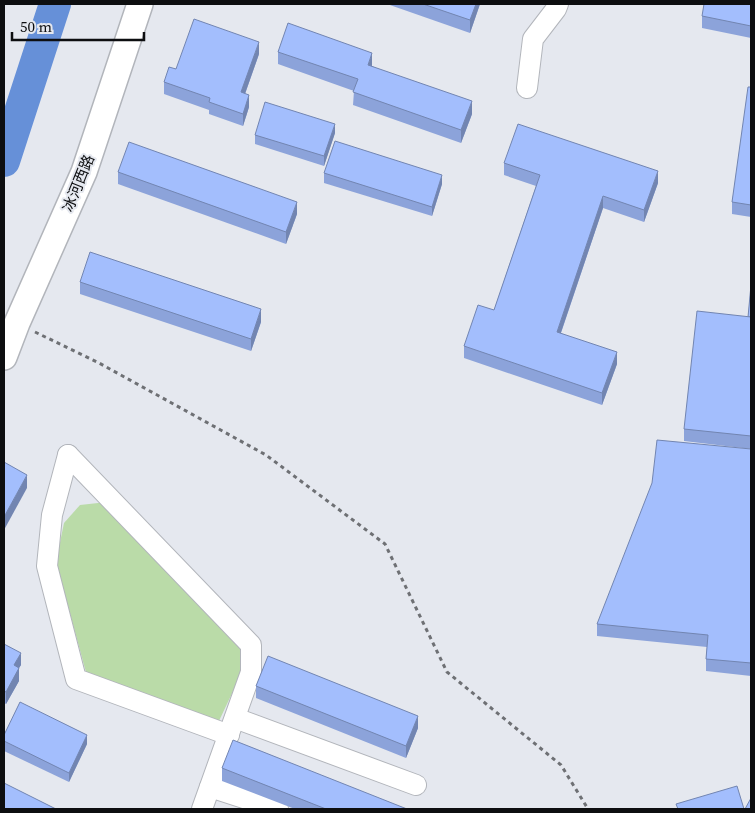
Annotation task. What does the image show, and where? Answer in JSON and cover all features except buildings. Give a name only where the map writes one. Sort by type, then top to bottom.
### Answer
[{"type":"main road","name":"冰河西路","points":[[4,357],[17,323],[84,172],[140,4]]},
{"type":"street","points":[[527,88],[533,40],[558,4]]},
{"type":"street","points":[[202,809],[232,727],[251,672],[251,644],[68,454],[52,514],[47,566],[76,679],[232,727],[416,786]]},
{"type":"street","points":[[210,787],[278,809]]},
{"type":"path","points":[[17,323],[98,363],[266,454],[385,544],[447,672],[561,765],[588,809]]},
{"type":"green space","points":[[107,502],[239,645],[244,668],[218,723],[87,676],[56,562],[64,523],[80,505]]},
{"type":"waterway","points":[[4,161],[55,4]]}]
